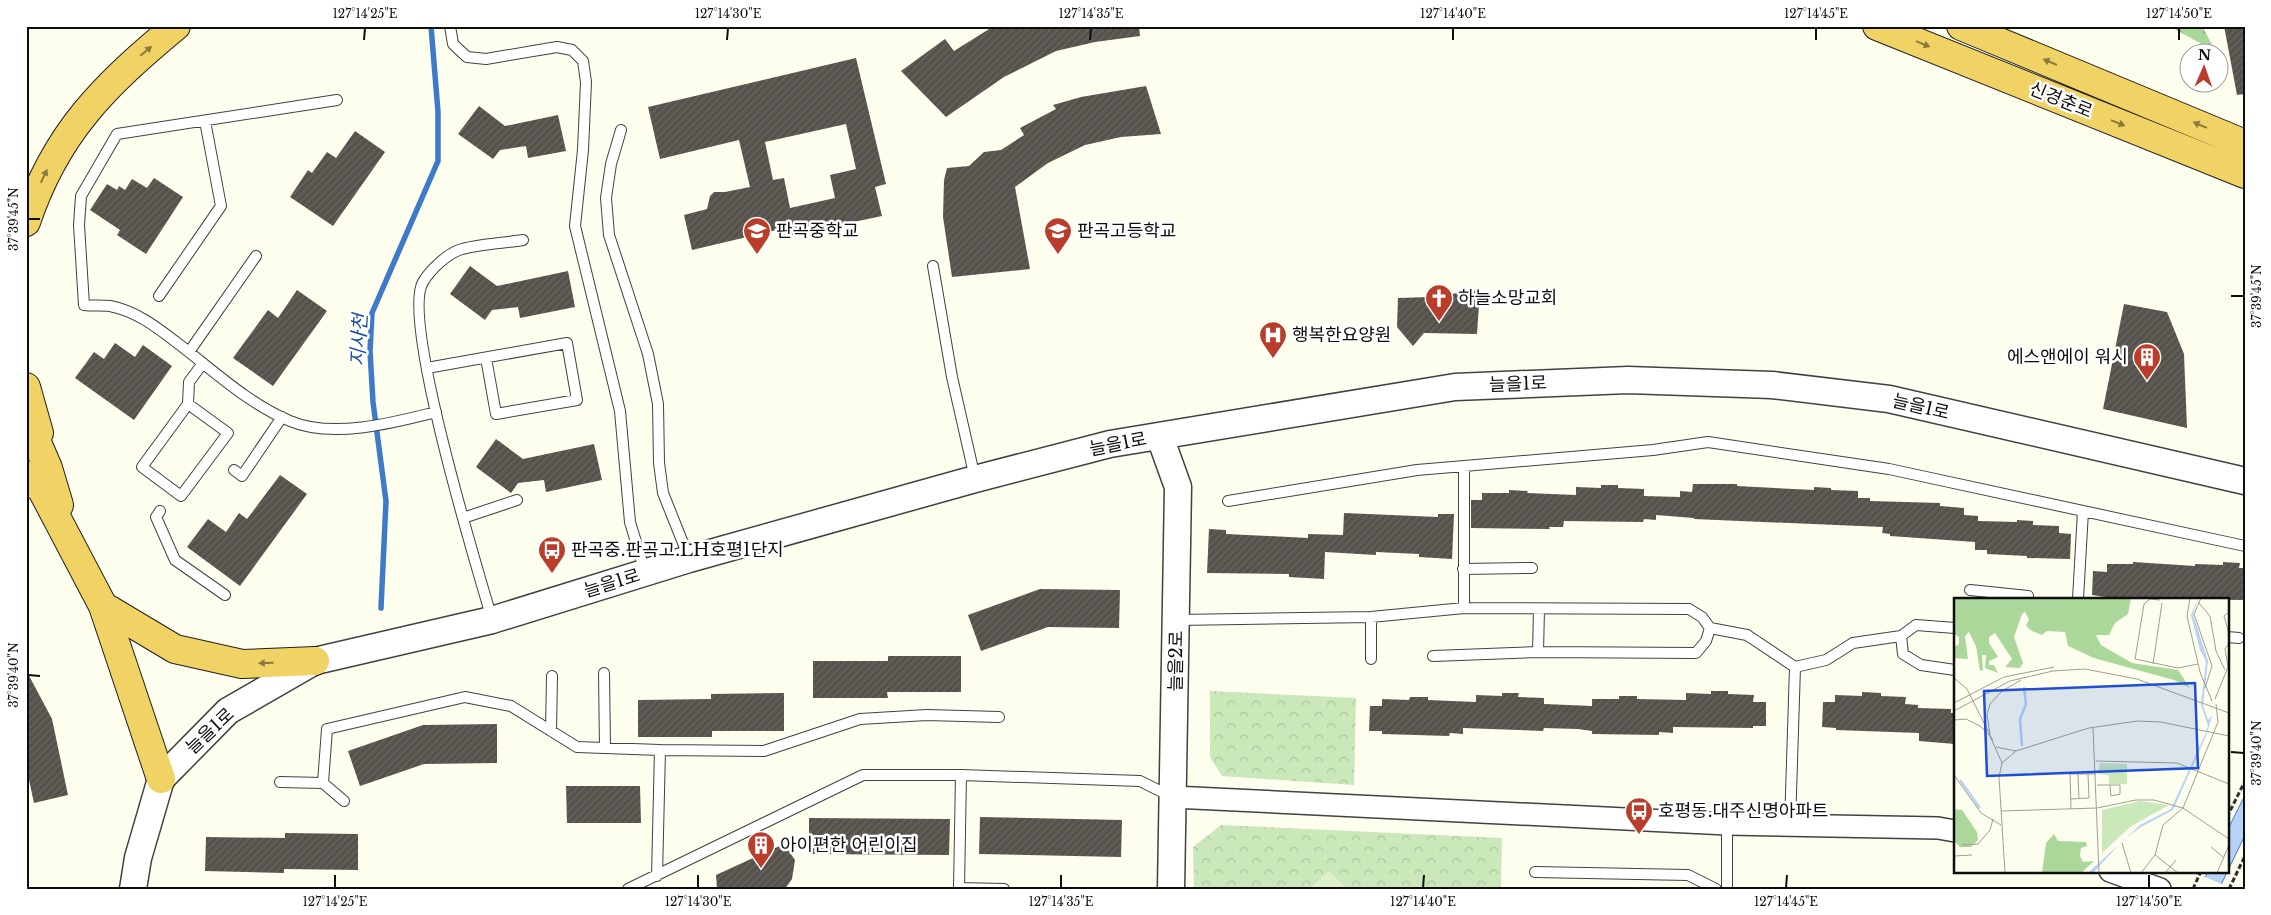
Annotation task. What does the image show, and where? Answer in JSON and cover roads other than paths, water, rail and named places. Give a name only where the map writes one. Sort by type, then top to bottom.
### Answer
[{"type":"highway","points":[[26,222],[46,172],[76,123],[104,90],[176,26]]},
{"type":"highway","name":"신경춘로","points":[[1878,26],[2245,174]]},
{"type":"highway","name":"신경춘로","points":[[1961,26],[2245,144]]},
{"type":"highway","points":[[26,387],[36,472]]},
{"type":"highway","points":[[26,417],[36,472],[103,606],[161,778]]},
{"type":"highway","points":[[103,606],[175,649],[242,664],[315,661]]},
{"type":"street","name":"늘을1로","points":[[132,889],[138,858],[161,778],[228,710],[315,661],[492,620],[689,559],[975,479],[1110,444],[1455,387],[1628,380],[1772,384],[1889,400],[2245,481]]},
{"type":"street","name":"늘을2로","points":[[1160,437],[1178,487],[1171,889]]},
{"type":"street","points":[[1173,797],[1728,824],[1938,828],[1954,831]]},
{"type":"street","points":[[2113,872],[2157,888]]},
{"type":"lane","points":[[450,26],[454,44],[467,57],[486,59],[556,47],[572,50],[584,61],[586,82],[583,150],[575,226],[620,411],[630,522],[645,573]]},
{"type":"lane","points":[[336,100],[118,134],[81,196],[78,224],[84,305],[111,306],[138,316],[254,402],[290,422],[323,428],[344,429],[403,420],[436,412]]},
{"type":"lane","points":[[159,296],[221,206],[205,120]]},
{"type":"lane","points":[[621,130],[606,198],[609,236],[648,354],[658,404],[658,463],[663,493],[689,559]]},
{"type":"lane","points":[[492,620],[436,412],[417,306],[422,283],[445,258],[460,250],[523,240]]},
{"type":"lane","points":[[189,352],[256,256]]},
{"type":"lane","points":[[933,266],[952,377],[975,479]]},
{"type":"lane","points":[[427,368],[567,343],[577,400],[496,414],[486,358]]},
{"type":"lane","points":[[188,404],[228,434],[181,496],[142,467],[188,404],[189,382],[203,363]]},
{"type":"lane","points":[[234,470],[242,476],[282,417]]},
{"type":"lane","points":[[1228,501],[1418,470],[1653,450],[1708,442],[1889,469],[2245,546]]},
{"type":"lane","points":[[1464,467],[1464,608]]},
{"type":"lane","points":[[463,518],[518,500]]},
{"type":"lane","points":[[160,511],[156,517],[176,560],[226,595]]},
{"type":"lane","points":[[2078,598],[2083,511]]},
{"type":"lane","points":[[1463,569],[1532,568]]},
{"type":"lane","points":[[1970,590],[2028,596],[2028,598]]},
{"type":"lane","points":[[1177,620],[1370,617],[1464,608],[1689,609],[1702,617],[1710,628],[1747,635],[1795,667],[1826,660],[1854,643],[1902,636],[1916,625],[1954,628]]},
{"type":"lane","points":[[1538,609],[1538,652]]},
{"type":"lane","points":[[1370,617],[1371,659]]},
{"type":"lane","points":[[1433,656],[1538,652],[1696,653],[1706,640],[1710,628]]},
{"type":"lane","points":[[1902,636],[1903,654],[1921,666],[1954,670]]},
{"type":"lane","points":[[2228,637],[2239,638]]},
{"type":"lane","points":[[1790,825],[1795,667]]},
{"type":"lane","points":[[604,673],[605,748]]},
{"type":"lane","points":[[551,731],[552,676]]},
{"type":"lane","points":[[323,782],[327,729],[465,697],[510,706],[577,747],[764,751],[860,719],[927,714],[1000,717]]},
{"type":"lane","points":[[657,876],[660,750]]},
{"type":"lane","points":[[628,889],[863,775],[961,775],[1140,781],[1173,797]]},
{"type":"lane","points":[[961,775],[959,888],[1004,889]]},
{"type":"lane","points":[[280,782],[323,782],[344,801]]},
{"type":"lane","points":[[1728,824],[1728,889]]},
{"type":"lane","points":[[1535,872],[1688,875],[1716,889]]},
{"type":"water","points":[[2245,795],[2245,835],[2228,870],[2228,829]]},
{"type":"water","points":[[2208,872],[2227,872],[2219,889],[2200,889]]},
{"type":"waterway","name":"지사천","points":[[381,608],[386,501],[373,402],[370,351],[372,313],[438,161],[438,112],[431,26]]},
{"type":"place","name":"판곡중학교","points":[[757,255]]},
{"type":"place","name":"판곡고등학교","points":[[1058,255]]},
{"type":"place","name":"하늘소망교회","points":[[1439,322]]},
{"type":"place","name":"행복한요양원","points":[[1273,359]]},
{"type":"place","name":"에스앤에이 워시","points":[[2147,381]]},
{"type":"place","name":"판곡중.판곡고.LH호평1단지","points":[[552,574]]},
{"type":"place","name":"호평동.대주신명아파트","points":[[1639,835]]},
{"type":"place","name":"아이편한 어린이집","points":[[761,869]]}]
